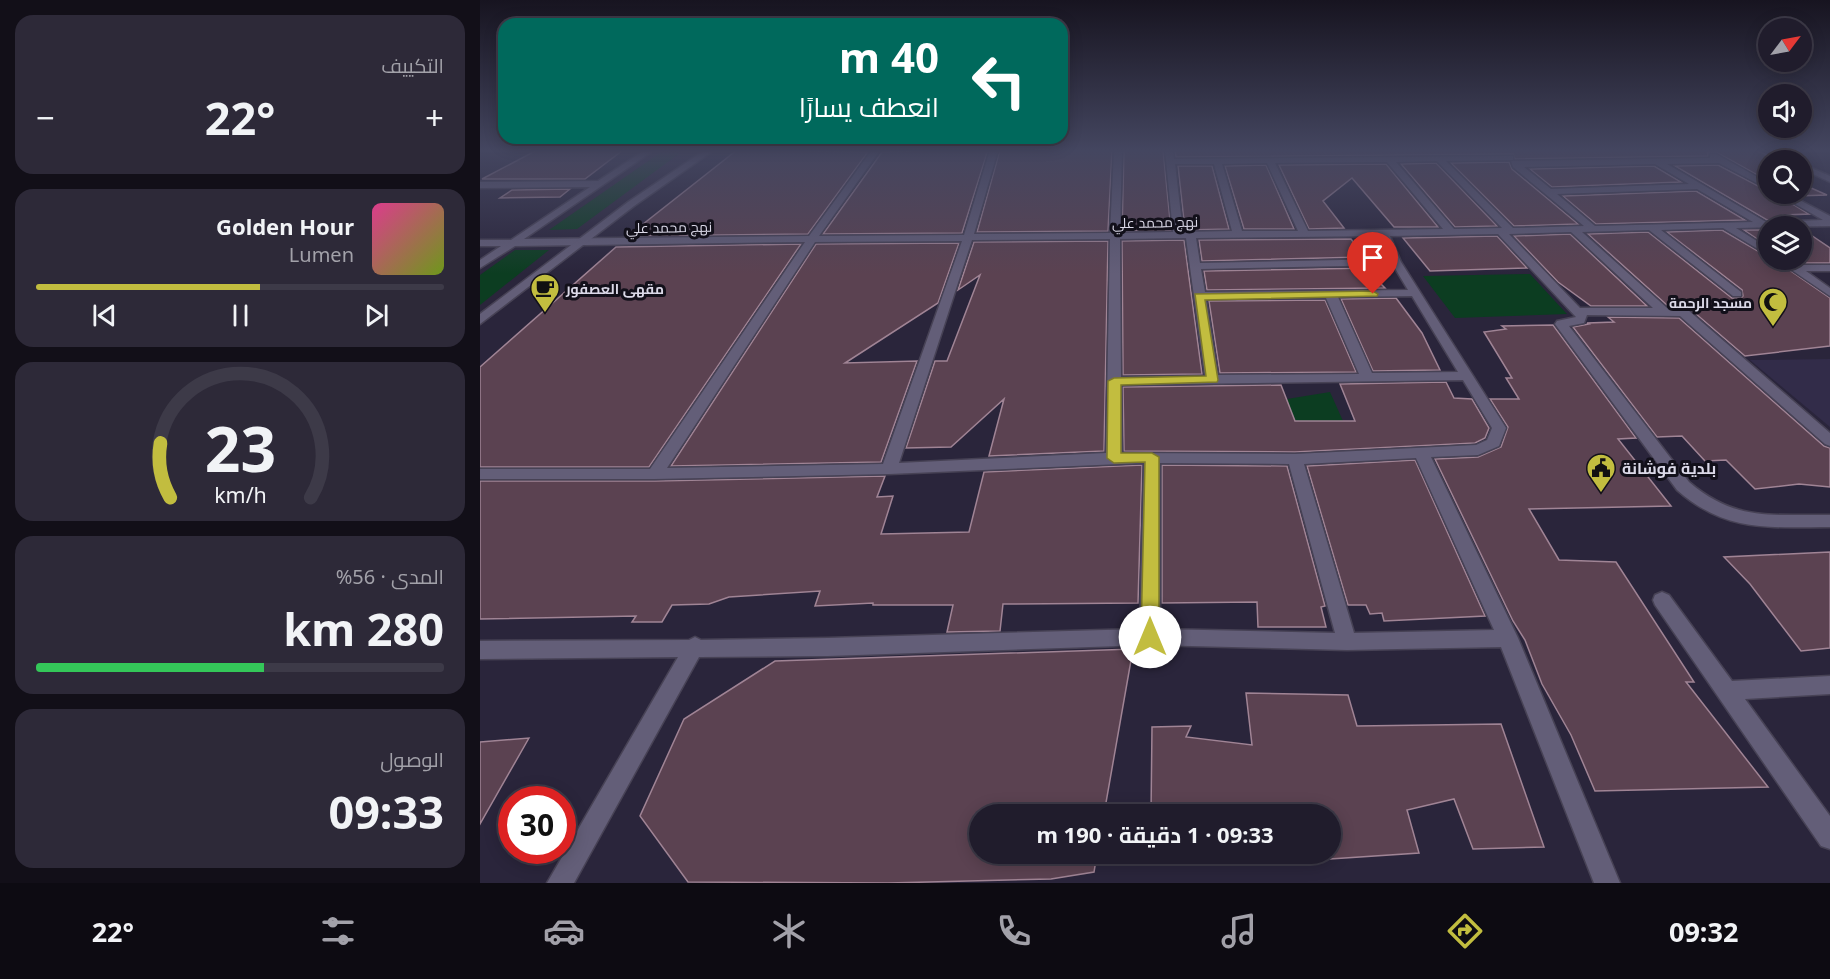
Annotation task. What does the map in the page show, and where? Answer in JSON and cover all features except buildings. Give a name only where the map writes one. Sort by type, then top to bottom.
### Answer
[{"type":"street","points":[[480,266],[589,191]]},
{"type":"street","points":[[480,320],[580,242],[652,191]]},
{"type":"street","points":[[655,474],[846,191]]},
{"type":"street","points":[[889,469],[982,191]]},
{"type":"street","points":[[1114,458],[1117,191]]},
{"type":"street","points":[[1173,191],[1178,235]]},
{"type":"street","points":[[1226,191],[1238,234]]},
{"type":"street","points":[[1284,191],[1305,234]]},
{"type":"street","points":[[1416,191],[1451,232]]},
{"type":"street","points":[[1469,191],[1577,312],[1582,319],[1561,324],[1683,486],[1707,505],[1728,514],[1753,519],[1830,521]]},
{"type":"street","points":[[1547,192],[1567,191]]},
{"type":"street","points":[[1707,191],[1758,222]]},
{"type":"street","points":[[1547,192],[1592,228]]},
{"type":"street","points":[[1800,204],[1830,221]]},
{"type":"street","name":"نهج محمد علي","points":[[1812,222],[1830,221]]},
{"type":"street","points":[[1726,226],[1758,246]]},
{"type":"street","name":"نهج محمد علي","points":[[480,243],[1305,234],[1758,226]]},
{"type":"street","points":[[1651,227],[1737,294]]},
{"type":"street","points":[[1573,229],[1664,311]]},
{"type":"street","points":[[480,474],[655,474],[889,469],[1152,457],[1295,459],[1478,450],[1494,443],[1500,428],[1396,262],[1384,232]]},
{"type":"street","points":[[1191,235],[1212,380]]},
{"type":"street","points":[[1196,266],[1396,262]]},
{"type":"street","points":[[1812,268],[1830,268]]},
{"type":"street","points":[[1799,270],[1830,293]]},
{"type":"street","points":[[1199,297],[1415,293]]},
{"type":"street","points":[[1331,295],[1367,377]]},
{"type":"street","points":[[1577,312],[1664,311],[1684,313],[1830,441]]},
{"type":"street","points":[[1114,381],[1467,376]]},
{"type":"street","points":[[1421,453],[1508,638],[1607,883]]},
{"type":"street","points":[[1150,637],[1152,457]]},
{"type":"street","points":[[1295,459],[1347,642]]},
{"type":"street","points":[[1662,600],[1830,837]]},
{"type":"street","points":[[480,650],[840,646],[1150,637],[1347,642],[1508,638]]},
{"type":"street","points":[[560,883],[695,646]]},
{"type":"street","points":[[1726,691],[1830,685]]},
{"type":"shaded area","points":[[1830,359],[1830,427],[1750,360]]},
{"type":"green space","points":[[605,191],[628,191],[577,229],[549,230]]},
{"type":"green space","points":[[515,250],[549,250],[480,305],[480,275]]},
{"type":"green space","points":[[1530,274],[1567,314],[1455,318],[1423,276]]},
{"type":"green space","points":[[1330,392],[1343,421],[1295,422],[1287,399]]},
{"type":"place","name":"مقهى العصفور","points":[[545,314]]},
{"type":"place","name":"مسجد الرحمة","points":[[1773,328]]},
{"type":"place","name":"بلدية فوشانة","points":[[1601,494]]},
{"type":"route","points":[[1150,637],[1152,457],[1114,458],[1114,381],[1212,380],[1199,297],[1373,294]]}]
